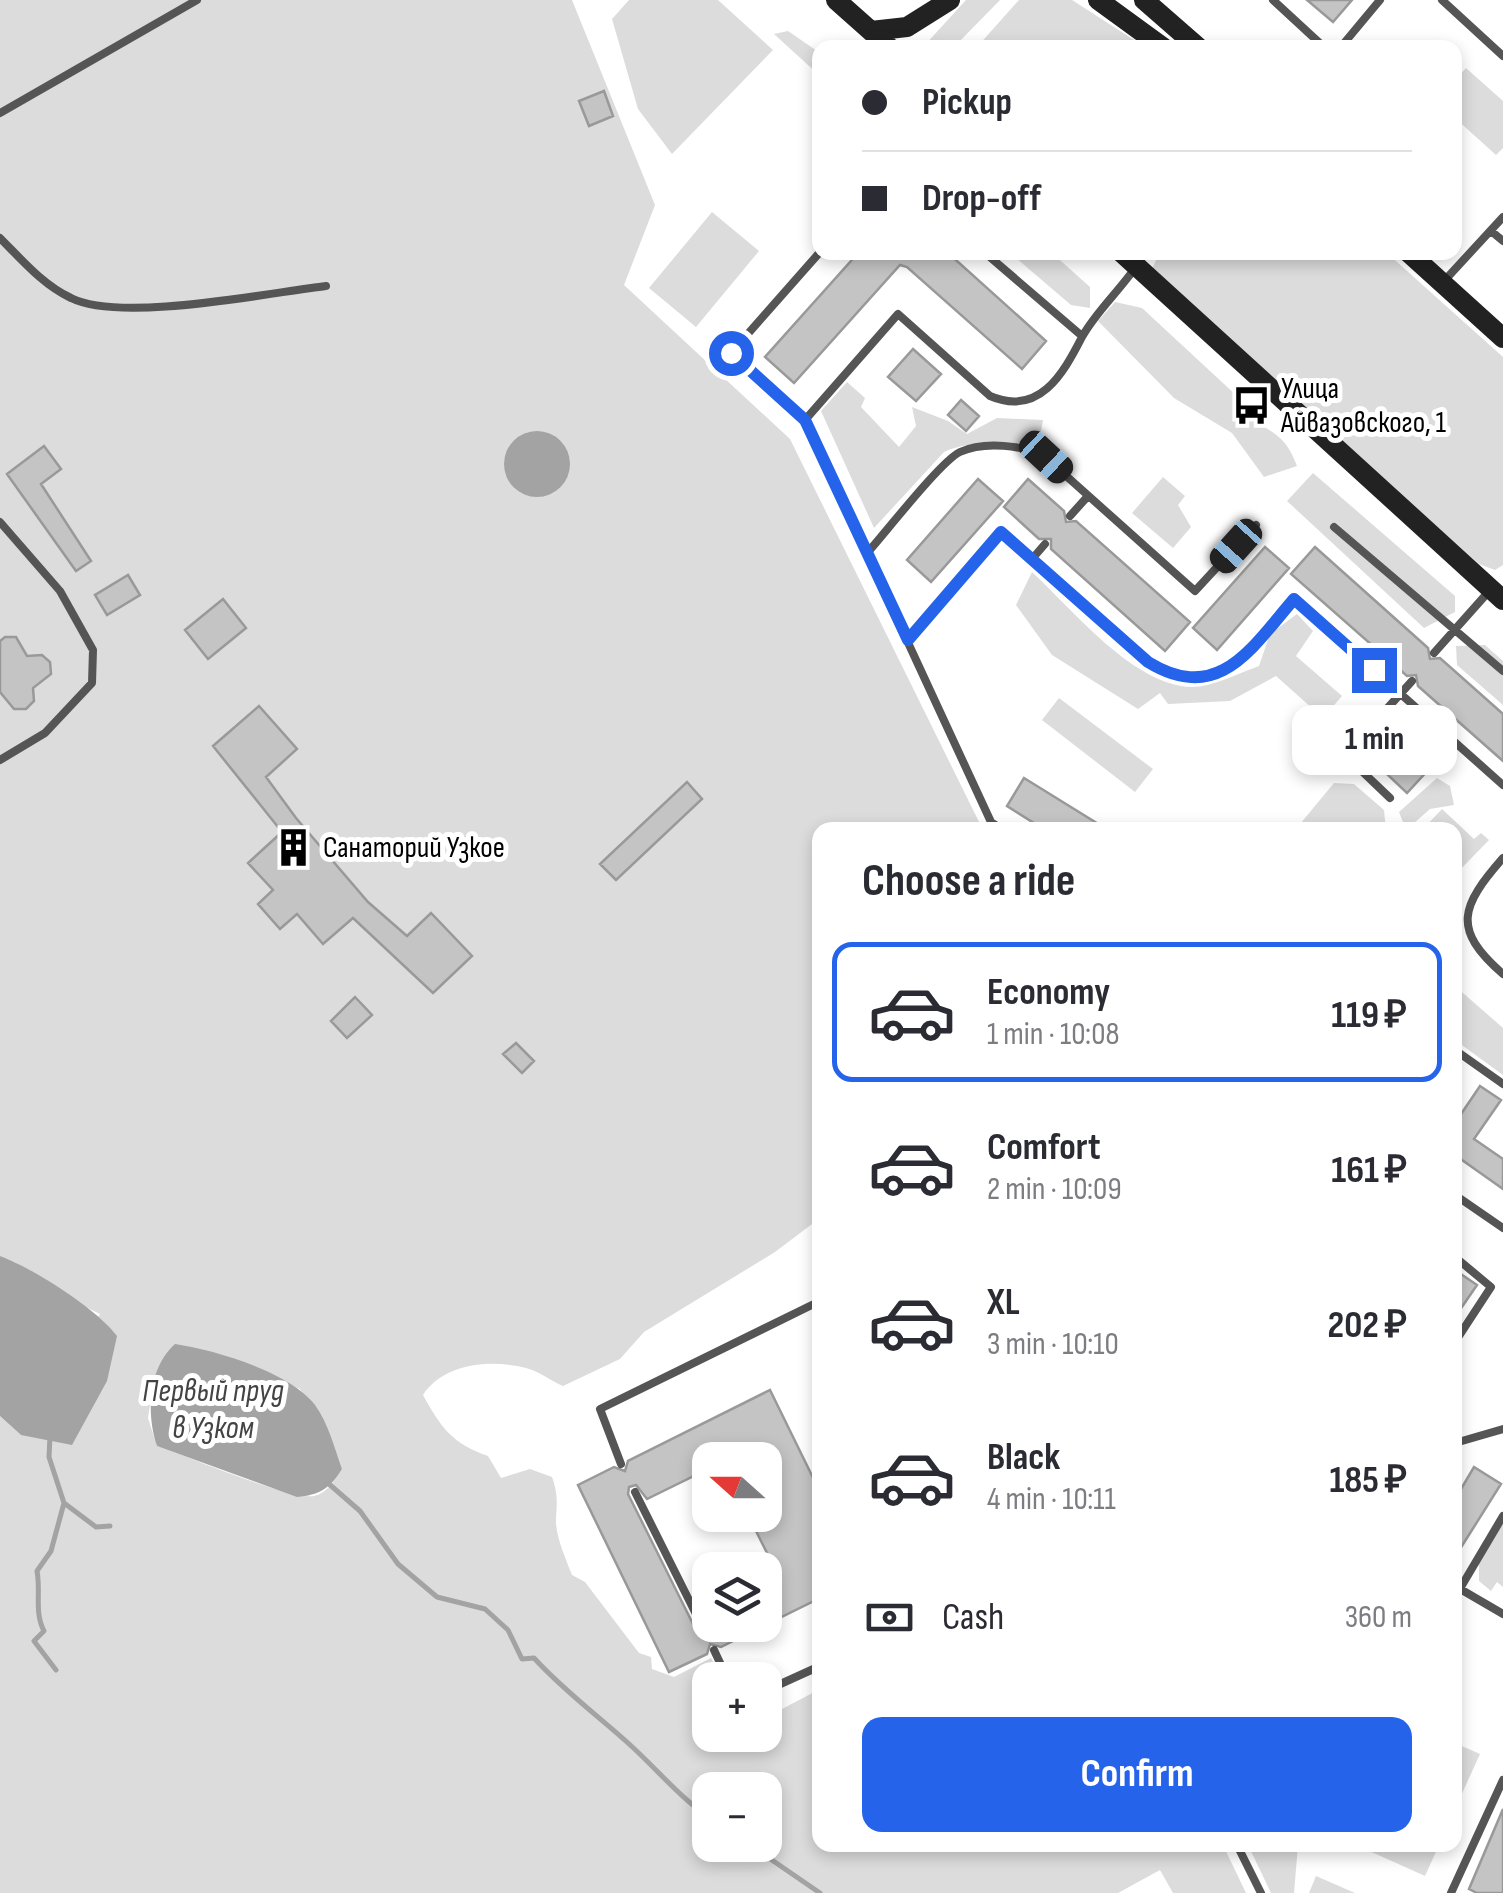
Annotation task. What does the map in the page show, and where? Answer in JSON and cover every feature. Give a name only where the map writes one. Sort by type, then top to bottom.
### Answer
[{"type":"main road","points":[[836,0],[882,40]]},
{"type":"main road","points":[[871,30],[906,27],[950,0]]},
{"type":"main road","points":[[1098,0],[1153,40]]},
{"type":"main road","points":[[1144,0],[1190,40]]},
{"type":"main road","points":[[1138,260],[1499,588]]},
{"type":"main road","points":[[1416,260],[1503,338]]},
{"type":"lane","points":[[0,112],[196,0]]},
{"type":"lane","points":[[1273,0],[1316,40]]},
{"type":"lane","points":[[1347,40],[1380,0]]},
{"type":"lane","points":[[1442,0],[1503,56]]},
{"type":"lane","points":[[1442,284],[1503,218]]},
{"type":"lane","points":[[1491,231],[1503,242]]},
{"type":"lane","points":[[0,238],[50,287],[88,303],[127,308],[326,286]]},
{"type":"lane","points":[[813,260],[731,353],[805,420],[990,822]]},
{"type":"lane","points":[[993,260],[1082,336]]},
{"type":"lane","points":[[805,420],[898,314],[990,396],[1006,403],[1040,396],[1078,354],[1082,336],[1133,260]]},
{"type":"lane","points":[[868,552],[958,452],[995,447],[1031,449],[1195,591],[1256,524]]},
{"type":"lane","points":[[1070,516],[1088,496]]},
{"type":"lane","points":[[0,522],[60,591],[93,650],[92,683],[45,733],[0,760]]},
{"type":"lane","points":[[1334,527],[1503,672]]},
{"type":"lane","points":[[908,640],[1001,532],[1148,662],[1170,676],[1197,680],[1221,673],[1244,657],[1294,599],[1503,785]]},
{"type":"lane","points":[[1032,559],[1045,544]]},
{"type":"lane","points":[[1434,654],[1499,588]]},
{"type":"lane","points":[[1390,798],[1345,755],[1412,680]]},
{"type":"lane","points":[[1503,858],[1479,886],[1466,917],[1476,950],[1503,974]]},
{"type":"lane","points":[[1462,1055],[1503,1084]]},
{"type":"lane","points":[[1462,1200],[1503,1228]]},
{"type":"lane","points":[[1462,1263],[1492,1288],[1462,1332]]},
{"type":"lane","points":[[622,1464],[600,1410],[812,1305]]},
{"type":"lane","points":[[1462,1440],[1503,1429]]},
{"type":"lane","points":[[636,1492],[692,1606]]},
{"type":"lane","points":[[1462,1583],[1503,1516]]},
{"type":"lane","points":[[1462,1594],[1503,1614]]},
{"type":"lane","points":[[714,1650],[720,1662]]},
{"type":"lane","points":[[782,1683],[812,1670]]},
{"type":"lane","points":[[1451,1893],[1503,1780]]},
{"type":"lane","points":[[1241,1852],[1262,1893]]},
{"type":"shaded area","points":[[0,0],[572,0],[655,205],[624,285],[790,439],[979,822],[812,822],[812,1224],[775,1252],[644,1332],[620,1359],[563,1386],[526,1368],[483,1364],[443,1376],[423,1395],[449,1433],[488,1456],[501,1478],[530,1469],[552,1477],[557,1498],[557,1532],[572,1575],[585,1582],[639,1653],[651,1657],[652,1669],[674,1677],[692,1668],[692,1752],[782,1752],[782,1709],[812,1693],[812,1852],[1226,1852],[1246,1893],[1173,1893],[1160,1870],[1118,1893],[0,1893],[0,1416],[21,1435],[100,1314],[0,1256]],"holes":[[[280,1380],[300,1389],[342,1469],[323,1492],[302,1495],[157,1446],[148,1418],[152,1391]]]},
{"type":"shaded area","points":[[629,0],[718,0],[773,50],[672,154],[638,109],[612,19]]},
{"type":"shaded area","points":[[966,0],[1000,0],[961,40],[929,40]]},
{"type":"shaded area","points":[[1019,0],[1072,0],[1134,40],[983,40]]},
{"type":"shaded area","points":[[788,31],[812,48],[812,69],[774,34]]},
{"type":"shaded area","points":[[1466,68],[1503,101],[1503,148],[1496,155],[1462,124],[1462,72]]},
{"type":"shaded area","points":[[712,212],[759,251],[696,327],[649,288]]},
{"type":"shaded area","points":[[1018,260],[1060,260],[1090,287],[1090,308],[1071,305]]},
{"type":"shaded area","points":[[1156,260],[1395,260],[1503,357],[1503,565],[1495,570],[1479,564],[1156,276]]},
{"type":"shaded area","points":[[1115,302],[1142,308],[1237,396],[1235,405],[1285,443],[1297,466],[1264,477],[1232,433],[1174,398],[1098,321]]},
{"type":"shaded area","points":[[847,382],[865,398],[861,407],[899,447],[916,426],[912,407],[948,421],[967,434],[997,418],[1043,420],[1038,447],[978,444],[944,452],[874,528],[821,411]]},
{"type":"shaded area","points":[[1313,473],[1455,596],[1455,612],[1424,628],[1287,501]]},
{"type":"shaded area","points":[[1163,477],[1185,496],[1178,505],[1191,527],[1173,548],[1132,513]]},
{"type":"shaded area","points":[[1032,572],[1127,660],[1148,674],[1192,687],[1259,666],[1270,634],[1297,614],[1313,631],[1296,656],[1342,696],[1323,718],[1276,676],[1230,701],[1168,704],[1160,693],[1138,709],[1052,655],[1016,605]]},
{"type":"shaded area","points":[[1485,645],[1503,661],[1503,705],[1457,665],[1456,646]]},
{"type":"shaded area","points":[[1059,698],[1153,769],[1135,792],[1042,720]]},
{"type":"shaded area","points":[[1437,778],[1450,786],[1454,805],[1430,809],[1415,822],[1403,822],[1399,812]]},
{"type":"shaded area","points":[[1334,783],[1354,784],[1384,810],[1385,822],[1302,822]]},
{"type":"shaded area","points":[[1442,809],[1456,822],[1430,822]]},
{"type":"shaded area","points":[[1462,828],[1474,839],[1481,833],[1489,840],[1462,868]]},
{"type":"shaded area","points":[[1462,992],[1503,1028],[1503,1075],[1462,1045]]},
{"type":"shaded area","points":[[1503,1524],[1503,1587],[1497,1582],[1491,1591],[1479,1581],[1479,1562]]},
{"type":"shaded area","points":[[1462,1746],[1480,1754],[1462,1794]]},
{"type":"shaded area","points":[[1251,1852],[1297,1852],[1294,1893],[1271,1893]]},
{"type":"shaded area","points":[[1372,1852],[1436,1852],[1425,1876]]},
{"type":"shaded area","points":[[1316,1876],[1355,1893],[1309,1893]]},
{"type":"water","points":[[537,431],[550,433],[560,441],[568,451],[568,477],[560,487],[550,495],[537,497],[524,495],[514,487],[506,477],[504,464],[506,451],[514,441],[524,433]]},
{"type":"water","points":[[0,1256],[63,1290],[117,1336],[107,1381],[72,1445],[21,1435],[0,1416]]},
{"type":"water","name":"Первый пруд в Узком","points":[[175,1344],[251,1364],[303,1393],[315,1405],[331,1436],[342,1469],[333,1482],[318,1493],[297,1497],[157,1446],[151,1420],[152,1392],[159,1366]]},
{"type":"building","points":[[1307,0],[1352,0],[1333,22]]},
{"type":"building","points":[[604,91],[613,116],[589,126],[579,101]]},
{"type":"building","points":[[852,260],[956,260],[1046,341],[1022,369],[907,267],[900,265],[794,383],[765,357]]},
{"type":"building","points":[[913,349],[941,374],[916,401],[888,377]]},
{"type":"building","points":[[961,400],[979,416],[966,431],[948,415]]},
{"type":"building","points":[[44,446],[61,469],[41,484],[91,561],[76,571],[7,474]]},
{"type":"building","points":[[978,479],[1003,501],[931,582],[907,560]]},
{"type":"building","points":[[1028,479],[1064,511],[1066,522],[1076,521],[1190,622],[1165,651],[1051,549],[1051,539],[1039,539],[1004,507]]},
{"type":"building","points":[[1265,547],[1289,568],[1217,650],[1193,628]]},
{"type":"building","points":[[1315,547],[1428,648],[1430,659],[1440,658],[1503,714],[1503,761],[1418,686],[1416,675],[1407,676],[1291,574]]},
{"type":"building","points":[[128,575],[140,595],[107,615],[95,595]]},
{"type":"building","points":[[223,599],[246,628],[208,659],[185,630]]},
{"type":"building","points":[[16,637],[27,656],[42,655],[50,662],[51,674],[33,688],[34,701],[26,709],[14,709],[0,692],[0,641]]},
{"type":"building","name":"Санаторий Узкое","points":[[259,706],[297,749],[266,777],[296,818],[368,902],[407,936],[431,913],[472,956],[433,993],[353,918],[323,944],[297,914],[280,929],[258,904],[273,890],[248,863],[282,832],[213,746]]},
{"type":"building","points":[[1352,709],[1365,721],[1351,737],[1337,724]]},
{"type":"building","points":[[1393,735],[1429,769],[1407,793],[1371,759]]},
{"type":"building","points":[[1024,778],[1095,822],[1032,822],[1007,806]]},
{"type":"building","points":[[687,782],[702,799],[616,880],[600,864]]},
{"type":"building","points":[[355,997],[372,1015],[347,1038],[331,1021]]},
{"type":"building","points":[[516,1043],[534,1061],[522,1073],[503,1054]]},
{"type":"building","points":[[1480,1086],[1501,1100],[1474,1139],[1503,1159],[1503,1189],[1462,1160],[1462,1113]]},
{"type":"building","points":[[1462,1275],[1477,1285],[1462,1307]]},
{"type":"building","points":[[770,1390],[812,1476],[812,1602],[782,1617],[782,1552],[766,1552],[756,1532],[782,1532],[782,1442],[692,1442],[692,1477],[647,1499],[636,1485],[629,1487],[628,1494],[692,1622],[692,1642],[731,1642],[721,1647],[710,1644],[707,1654],[669,1672],[578,1485],[614,1467],[625,1471],[628,1461]]},
{"type":"building","points":[[1474,1467],[1501,1484],[1462,1546],[1462,1487]]},
{"type":"building","points":[[1503,1809],[1503,1893],[1477,1893],[1469,1889]]},
{"type":"waterway","points":[[50,1436],[49,1457],[64,1503],[51,1551],[37,1571],[39,1617],[44,1631],[34,1641],[56,1670]]},
{"type":"waterway","points":[[329,1484],[360,1511],[398,1564],[437,1597],[485,1609],[508,1630],[522,1659],[534,1658],[692,1804]]},
{"type":"waterway","points":[[64,1503],[96,1527],[110,1526]]},
{"type":"waterway","points":[[775,1862],[820,1893]]},
{"type":"place","name":"Улица Айвазовского, 1","points":[[1251,406]]},
{"type":"place","name":"Санаторий Узкое","points":[[293,848]]},
{"type":"route","points":[[731,353],[805,420],[908,640],[1001,532],[1148,662],[1170,676],[1197,680],[1221,673],[1244,657],[1294,599],[1374,670]]}]
